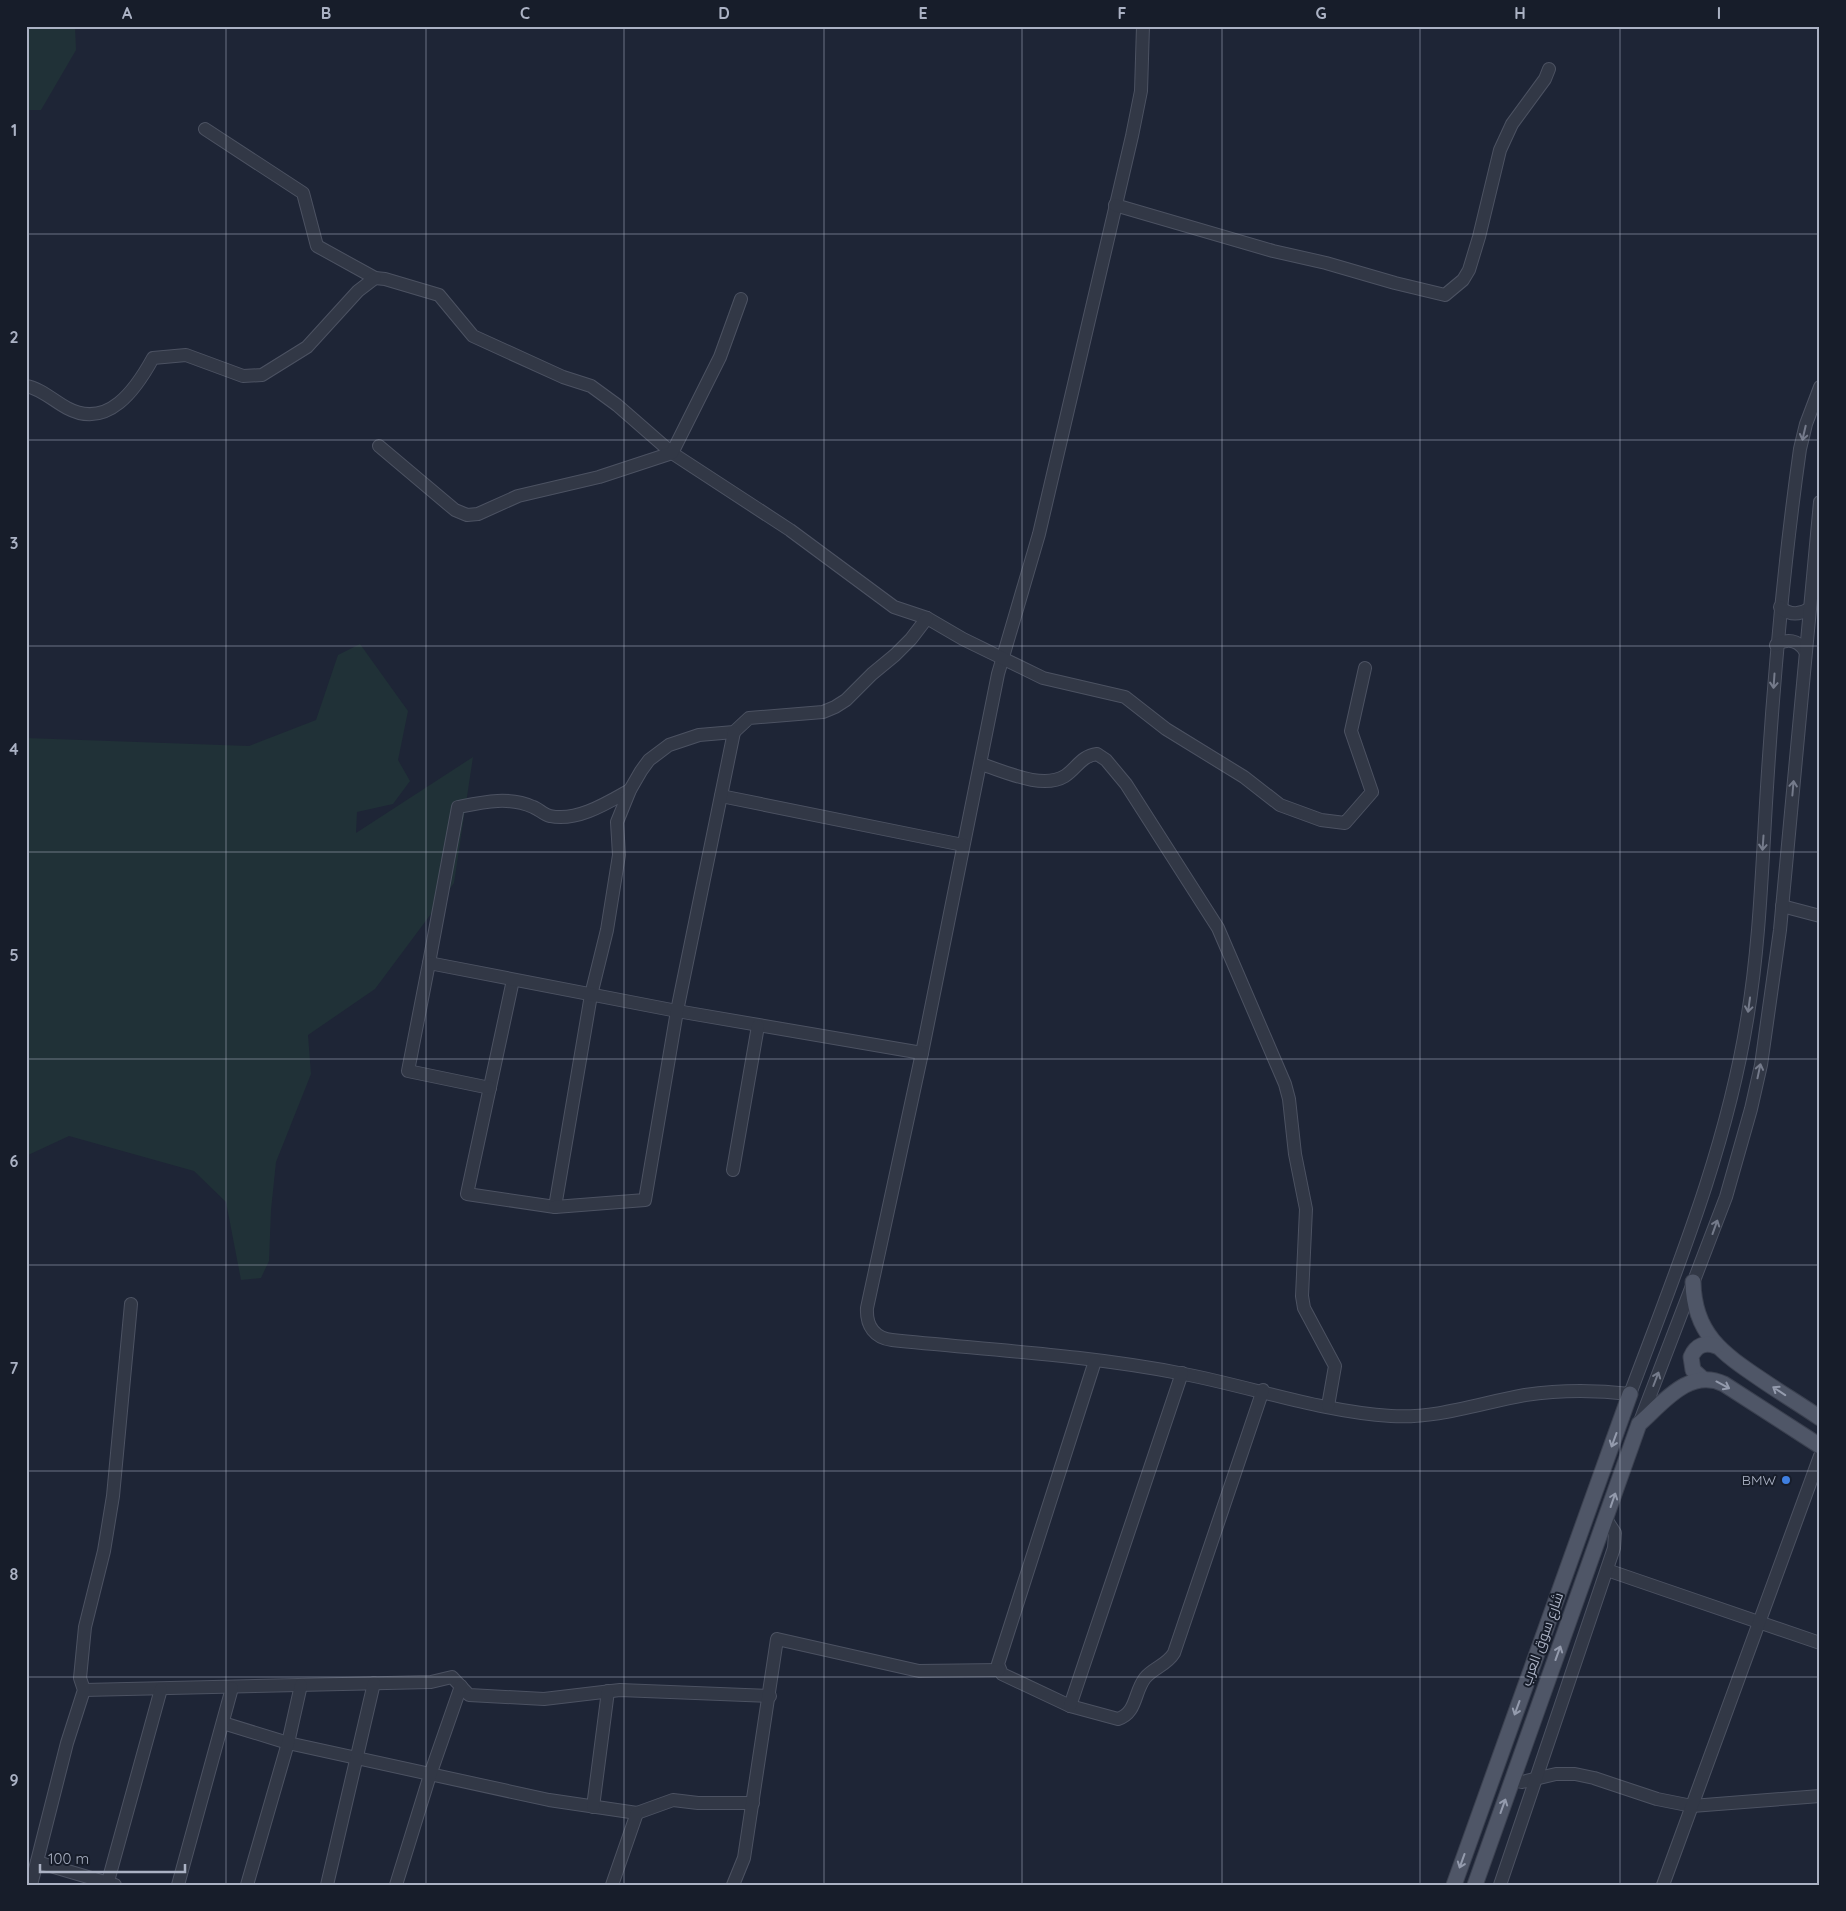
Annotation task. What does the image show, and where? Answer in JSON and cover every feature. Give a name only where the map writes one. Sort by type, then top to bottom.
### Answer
[{"type":"main road","points":[[1693,1282],[1698,1316],[1716,1346],[1734,1361],[1820,1418]]},
{"type":"main road","points":[[1716,1346],[1708,1344],[1699,1346],[1691,1357],[1693,1370],[1704,1379],[1724,1384],[1820,1446]]},
{"type":"main road","points":[[1475,1885],[1639,1424],[1684,1385],[1704,1379]]},
{"type":"main road","name":"شارع سوق العرب","points":[[1454,1885],[1630,1394]]},
{"type":"street","points":[[1143,26],[1141,91],[1039,534],[1003,657],[922,1053],[867,1308],[870,1327],[879,1337],[892,1340],[1095,1361],[1182,1373],[1376,1415],[1409,1416],[1450,1412],[1546,1392],[1588,1391],[1630,1394],[1702,1203],[1721,1140],[1739,1066],[1754,972],[1780,607],[1800,449],[1811,408],[1820,387]]},
{"type":"street","points":[[1115,205],[1273,252],[1326,263],[1445,295],[1463,280],[1469,270],[1500,150],[1512,124],[1545,79],[1549,69]]},
{"type":"street","points":[[205,128],[303,193],[317,246],[376,278],[439,295],[473,336],[562,377],[591,386],[617,405],[672,453],[790,530],[894,607],[927,618],[963,639],[1043,678],[1125,696],[1166,729],[1244,778],[1280,806],[1321,820],[1345,824],[1372,792],[1351,730],[1365,668]]},
{"type":"street","points":[[26,386],[35,388],[70,409],[88,413],[101,412],[125,400],[153,358],[186,356],[243,376],[262,375],[307,347],[358,292],[376,278]]},
{"type":"street","points":[[379,446],[455,510],[470,515],[478,514],[518,496],[599,477],[672,453],[720,357],[741,300]]},
{"type":"street","points":[[1639,1424],[1726,1197],[1751,1109],[1769,1020],[1782,906],[1820,502]]},
{"type":"street","points":[[1780,607],[1792,613],[1801,613],[1809,609]]},
{"type":"street","points":[[513,980],[467,1194],[555,1208],[645,1200],[677,1011],[734,732],[749,718],[823,712],[835,707],[846,700],[901,649],[927,618]]},
{"type":"street","points":[[1776,645],[1785,641],[1794,642],[1805,651]]},
{"type":"street","points":[[555,1208],[591,995],[607,930],[619,855],[618,822],[630,790],[649,760],[669,745],[699,735],[734,732]]},
{"type":"street","points":[[981,764],[1035,780],[1045,781],[1065,776],[1087,755],[1097,754],[1106,760],[1126,784],[1218,928],[1285,1084],[1289,1099],[1295,1154],[1306,1210],[1302,1296],[1304,1308],[1336,1366],[1328,1406]]},
{"type":"street","points":[[490,1088],[408,1071],[430,963],[458,807],[487,801],[509,801],[533,806],[550,816],[568,816],[600,806],[630,790]]},
{"type":"street","points":[[721,796],[963,846]]},
{"type":"street","points":[[1782,906],[1820,916]]},
{"type":"street","points":[[430,963],[758,1026],[922,1053]]},
{"type":"street","points":[[733,1170],[758,1026]]},
{"type":"street","points":[[31,1885],[67,1743],[84,1690],[80,1678],[85,1627],[104,1551],[113,1496],[130,1304]]},
{"type":"street","points":[[1095,1361],[999,1658],[999,1670],[1002,1674],[1070,1706],[1118,1719],[1124,1717],[1132,1708],[1144,1679],[1171,1658],[1263,1390]]},
{"type":"street","points":[[1070,1706],[1182,1373]]},
{"type":"street","points":[[1663,1885],[1820,1456]]},
{"type":"street","points":[[1500,1885],[1607,1570],[1616,1538],[1613,1528],[1606,1519]]},
{"type":"street","points":[[1607,1570],[1820,1643]]},
{"type":"street","points":[[733,1885],[744,1858],[778,1639],[919,1671],[999,1670]]},
{"type":"street","points":[[84,1690],[432,1682],[452,1677],[469,1694],[544,1699],[608,1691],[770,1696]]},
{"type":"street","points":[[327,1885],[358,1760],[374,1684]]},
{"type":"street","points":[[247,1885],[288,1743],[301,1685]]},
{"type":"street","points":[[396,1885],[430,1775],[461,1686]]},
{"type":"street","points":[[178,1885],[232,1688]]},
{"type":"street","points":[[37,1862],[110,1884],[161,1689]]},
{"type":"street","points":[[593,1807],[608,1691]]},
{"type":"street","points":[[223,1723],[288,1743],[358,1760],[550,1800],[593,1807],[637,1813],[673,1800],[698,1803],[753,1803]]},
{"type":"street","points":[[1512,1780],[1522,1782],[1556,1774],[1585,1776],[1657,1799],[1692,1806],[1820,1796]]},
{"type":"street","points":[[612,1885],[637,1813]]},
{"type":"shaded area","points":[[26,26],[75,26],[76,50],[41,110],[26,110]]},
{"type":"shaded area","points":[[360,644],[408,711],[398,760],[410,781],[393,804],[357,812],[356,833],[473,757],[454,883],[375,989],[308,1035],[311,1074],[276,1162],[271,1210],[269,1261],[261,1278],[241,1280],[226,1202],[194,1171],[69,1136],[26,1156],[26,738],[249,746],[316,720],[338,655]]},
{"type":"place","name":"BMW","points":[[1786,1480]]}]
